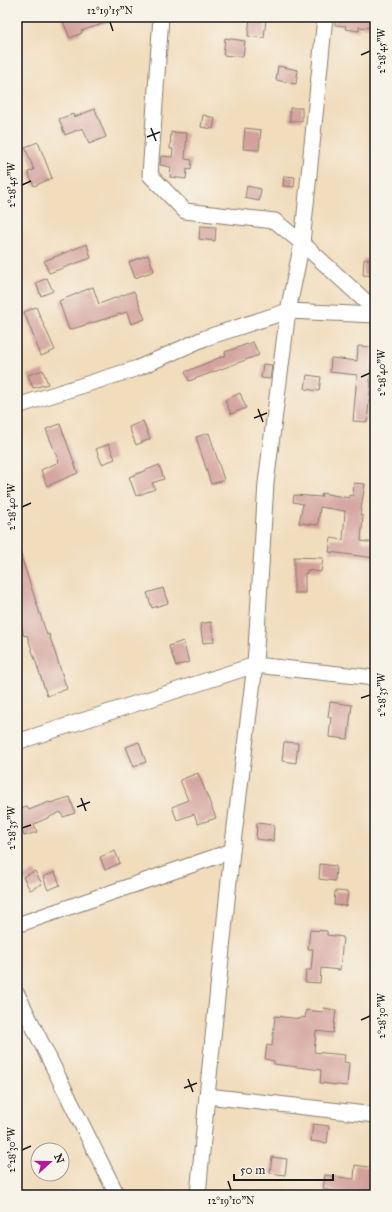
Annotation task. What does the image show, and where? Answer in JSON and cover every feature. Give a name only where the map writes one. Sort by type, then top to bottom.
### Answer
[{"type":"street","points":[[161,17],[150,175],[185,211],[275,221],[302,243],[375,310]]},
{"type":"street","points":[[198,1195],[232,851],[255,665],[266,483],[288,311],[302,243],[325,17]]},
{"type":"street","points":[[17,406],[138,368],[205,338],[288,311],[375,315]]},
{"type":"street","points":[[17,742],[255,665],[375,678]]},
{"type":"street","points":[[17,926],[232,851]]},
{"type":"street","points":[[17,994],[117,1195]]},
{"type":"street","points":[[207,1096],[375,1116]]},
{"type":"building","points":[[61,17],[117,17],[117,19],[81,31],[82,33],[70,38]]},
{"type":"building","points":[[250,17],[266,19],[264,38],[248,36]]},
{"type":"building","points":[[335,17],[375,17],[375,28],[359,27],[359,31],[345,29],[346,26],[335,25]]},
{"type":"building","points":[[225,38],[245,41],[243,57],[223,55]]},
{"type":"building","points":[[278,66],[298,70],[296,84],[276,80]]},
{"type":"building","points":[[290,108],[302,108],[302,121],[290,121]]},
{"type":"building","points":[[95,109],[106,137],[89,144],[83,128],[65,135],[59,119],[73,114],[74,117]]},
{"type":"building","points":[[203,115],[215,118],[213,129],[201,127]]},
{"type":"building","points":[[245,128],[261,130],[259,150],[243,149]]},
{"type":"building","points":[[171,132],[187,133],[185,159],[192,160],[191,170],[187,169],[186,179],[170,177],[171,167],[160,165],[161,156],[172,157],[173,149],[170,149]]},
{"type":"building","points":[[38,142],[52,178],[34,186],[28,172],[34,170],[25,147]]},
{"type":"building","points":[[284,176],[295,177],[294,187],[283,186]]},
{"type":"building","points":[[247,186],[261,189],[259,201],[245,198]]},
{"type":"building","points":[[200,226],[216,227],[215,241],[199,239]]},
{"type":"building","points":[[87,244],[91,258],[49,273],[44,261]]},
{"type":"building","points":[[148,255],[154,271],[135,278],[129,262]]},
{"type":"building","points":[[364,259],[375,259],[375,276],[363,275]]},
{"type":"building","points":[[47,278],[53,291],[41,296],[36,283]]},
{"type":"building","points":[[93,287],[99,304],[134,291],[145,319],[131,324],[127,312],[69,330],[59,301]]},
{"type":"building","points":[[36,307],[55,350],[41,356],[24,312]]},
{"type":"building","points":[[253,342],[259,355],[189,381],[185,372],[226,355],[225,352]]},
{"type":"building","points":[[358,346],[372,347],[371,382],[367,422],[353,421],[357,375],[330,372],[331,358],[357,361]]},
{"type":"building","points":[[263,364],[272,365],[270,379],[261,378]]},
{"type":"building","points":[[43,370],[48,384],[33,388],[28,375]]},
{"type":"building","points":[[307,375],[321,377],[319,391],[305,389]]},
{"type":"building","points":[[240,393],[246,408],[231,414],[225,400]]},
{"type":"building","points":[[143,421],[150,439],[136,445],[129,427]]},
{"type":"building","points":[[60,424],[78,473],[47,486],[41,470],[59,462],[46,429]]},
{"type":"building","points":[[209,433],[224,480],[211,484],[196,437]]},
{"type":"building","points":[[109,444],[115,459],[102,464],[96,449]]},
{"type":"building","points":[[159,465],[164,479],[152,483],[155,489],[136,496],[129,477]]},
{"type":"building","points":[[354,483],[365,484],[360,515],[363,516],[361,541],[375,543],[375,558],[329,552],[331,538],[343,540],[345,511],[320,507],[318,525],[299,523],[303,504],[293,502],[294,495],[321,497],[322,493],[349,498],[349,495],[353,496]]},
{"type":"building","points":[[17,550],[19,550],[47,635],[49,634],[67,689],[47,696],[27,635],[24,636],[17,613]]},
{"type":"building","points":[[294,557],[323,558],[321,572],[307,570],[307,573],[305,573],[305,593],[294,593]]},
{"type":"building","points":[[163,588],[168,603],[152,608],[147,593]]},
{"type":"building","points":[[211,622],[214,642],[203,643],[200,624]]},
{"type":"building","points":[[183,641],[189,662],[176,666],[169,646]]},
{"type":"building","points":[[330,702],[352,705],[348,739],[329,737],[331,717],[328,717]]},
{"type":"building","points":[[139,742],[146,762],[134,767],[126,747]]},
{"type":"building","points":[[284,742],[298,743],[296,763],[282,761]]},
{"type":"building","points":[[198,773],[216,818],[198,824],[194,814],[177,820],[172,807],[188,800],[180,780]]},
{"type":"building","points":[[70,797],[75,813],[63,817],[61,812],[34,824],[37,832],[24,836],[17,816],[17,810],[27,806],[29,810],[49,802],[50,803]]},
{"type":"building","points":[[257,823],[274,825],[273,841],[256,839]]},
{"type":"building","points":[[115,851],[120,863],[105,870],[100,857]]},
{"type":"building","points":[[320,864],[336,866],[335,881],[319,879]]},
{"type":"building","points":[[35,871],[42,884],[30,890],[23,877]]},
{"type":"building","points":[[55,872],[60,885],[48,890],[43,877]]},
{"type":"building","points":[[335,891],[348,892],[346,906],[334,905]]},
{"type":"building","points":[[310,930],[327,931],[327,935],[343,937],[340,970],[321,968],[320,983],[305,982],[306,970],[311,970],[313,949],[308,949]]},
{"type":"building","points":[[324,1008],[336,1010],[333,1033],[316,1031],[314,1052],[345,1055],[344,1062],[349,1063],[347,1086],[320,1083],[321,1070],[274,1064],[274,1061],[265,1059],[267,1045],[272,1046],[275,1016],[301,1019],[302,1017],[305,1018],[306,1010],[323,1012]]},
{"type":"building","points":[[313,1124],[329,1126],[327,1143],[311,1141]]},
{"type":"building","points":[[272,1157],[287,1159],[285,1175],[270,1173]]},
{"type":"building","points":[[355,1165],[375,1168],[375,1195],[334,1195],[334,1191],[323,1189],[325,1175],[354,1179]]}]
